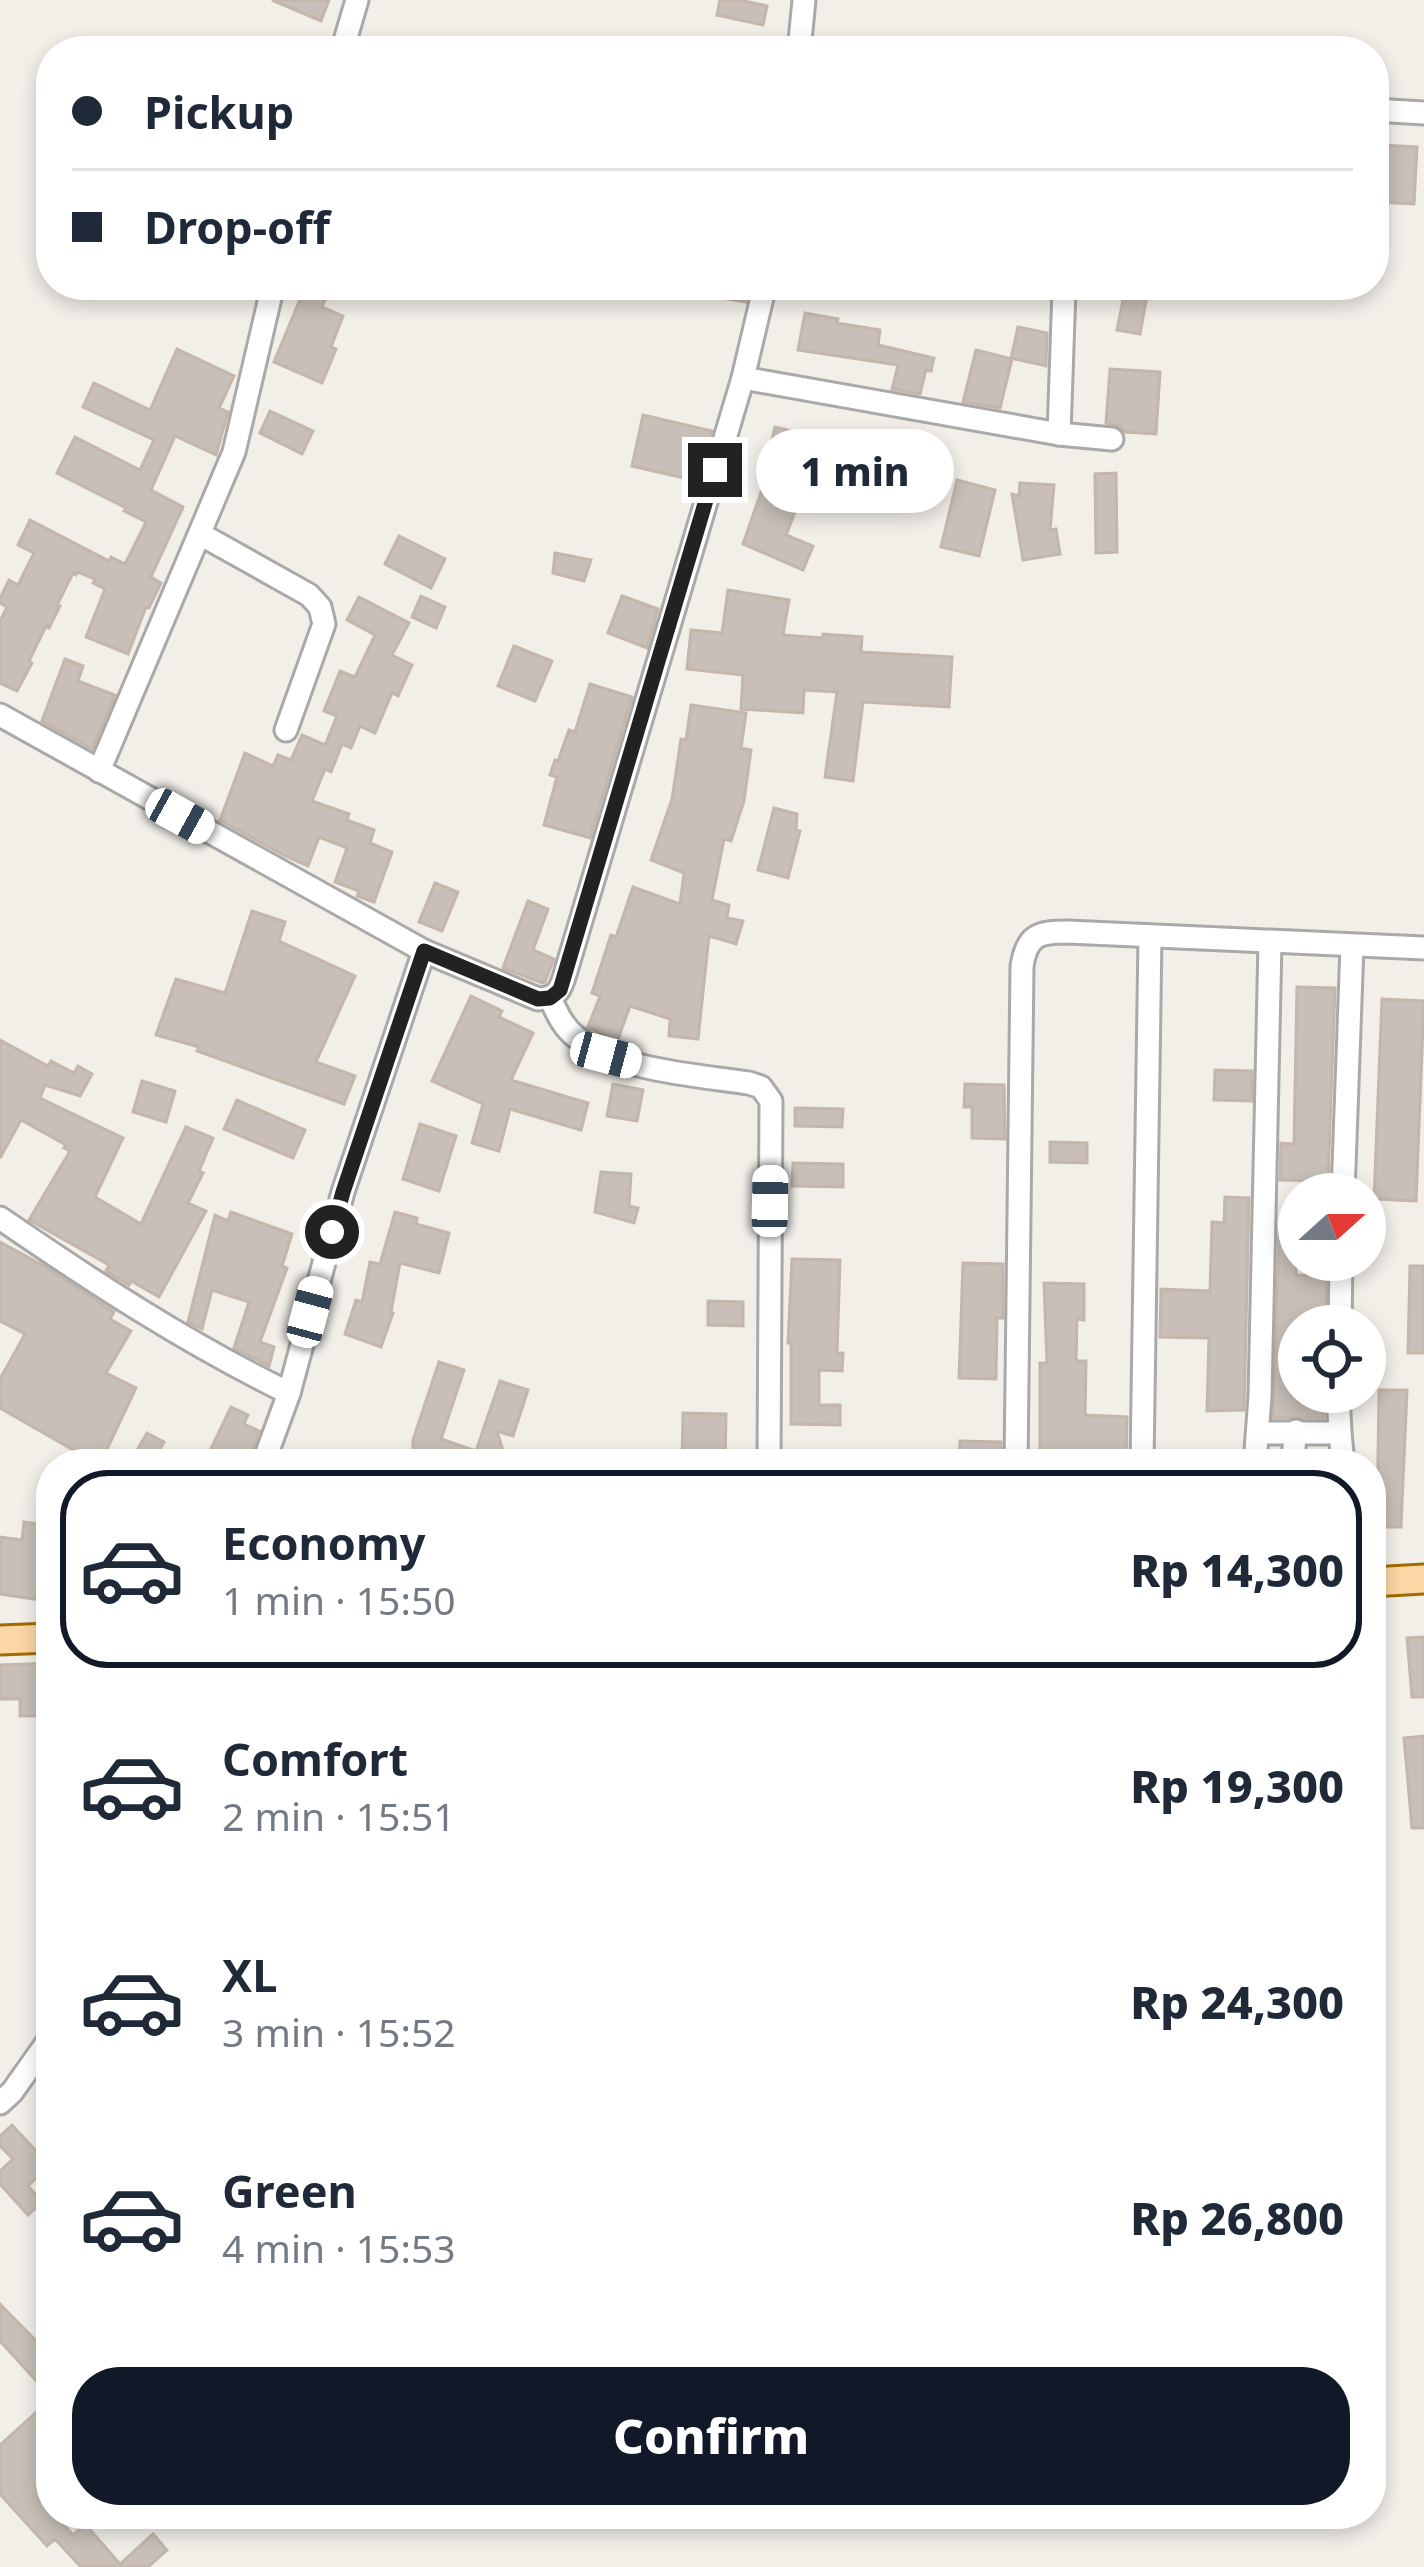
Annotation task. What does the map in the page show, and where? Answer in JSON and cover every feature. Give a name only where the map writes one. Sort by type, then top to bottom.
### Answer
[{"type":"main road","points":[[1386,1581],[1424,1579]]},
{"type":"main road","points":[[0,1640],[36,1639]]},
{"type":"street","points":[[346,36],[357,0]]},
{"type":"street","points":[[801,36],[804,0]]},
{"type":"street","points":[[1389,111],[1424,113]]},
{"type":"street","points":[[99,771],[234,452],[269,300]]},
{"type":"street","points":[[0,715],[424,951],[538,999],[550,998],[560,990],[566,971],[743,378],[761,300]]},
{"type":"street","points":[[1059,434],[1064,300]]},
{"type":"street","points":[[743,378],[1059,434],[1112,439]]},
{"type":"street","points":[[200,534],[309,595],[320,607],[324,624],[286,730]]},
{"type":"street","points":[[1016,1449],[1022,966],[1032,938],[1048,932],[1424,947]]},
{"type":"street","points":[[1142,1449],[1150,936]]},
{"type":"street","points":[[1257,1449],[1270,942]]},
{"type":"street","points":[[1344,1173],[1352,946]]},
{"type":"street","points":[[268,1449],[289,1393],[343,1192],[424,951]]},
{"type":"street","points":[[550,998],[560,1021],[575,1037],[606,1055],[661,1070],[749,1083],[761,1087],[771,1100],[769,1449]]},
{"type":"street","points":[[0,1218],[209,1352],[289,1393]]},
{"type":"street","points":[[1339,1413],[1342,1449]]},
{"type":"street","points":[[1294,1449],[1296,1431]]},
{"type":"street","points":[[1258,1433],[1340,1432]]},
{"type":"street","points":[[0,2103],[36,2058]]},
{"type":"street","points":[[0,2067],[23,2077]]},
{"type":"building","points":[[272,0],[329,0],[321,21]]},
{"type":"building","points":[[720,0],[767,6],[763,25],[717,15]]},
{"type":"building","points":[[1389,145],[1417,147],[1414,204],[1389,203]]},
{"type":"building","points":[[300,300],[325,300],[322,307],[343,316],[322,383],[274,362]]},
{"type":"building","points":[[1123,300],[1146,300],[1140,334],[1117,330]]},
{"type":"building","points":[[805,313],[880,330],[878,345],[934,358],[920,394],[892,389],[898,365],[798,350]]},
{"type":"building","points":[[1018,327],[1047,333],[1046,366],[1011,358]]},
{"type":"building","points":[[177,349],[234,376],[219,408],[228,412],[216,455],[175,436],[151,490],[183,507],[151,577],[161,583],[128,654],[86,637],[105,589],[93,583],[95,579],[73,573],[17,691],[0,683],[0,621],[7,607],[0,598],[9,580],[18,585],[34,553],[18,545],[30,520],[109,561],[111,557],[125,564],[146,522],[57,473],[75,437],[140,470],[154,440],[83,407],[94,383],[150,410]]},
{"type":"building","points":[[976,350],[1012,359],[1000,408],[963,402]]},
{"type":"building","points":[[1110,369],[1160,372],[1156,434],[1125,432],[1106,423]]},
{"type":"building","points":[[270,411],[313,431],[302,454],[260,433]]},
{"type":"building","points":[[643,415],[712,431],[697,481],[632,466]]},
{"type":"building","points":[[775,427],[811,436],[806,455],[841,466],[847,443],[877,451],[862,505],[822,494],[820,500],[802,494],[786,535],[813,546],[803,570],[743,544],[766,478]]},
{"type":"building","points":[[1116,473],[1117,552],[1096,553],[1095,474]]},
{"type":"building","points":[[957,480],[995,490],[979,556],[941,547]]},
{"type":"building","points":[[1020,483],[1054,485],[1050,530],[1056,529],[1060,554],[1023,560],[1012,494],[1019,496]]},
{"type":"building","points":[[399,536],[445,559],[431,588],[385,564]]},
{"type":"building","points":[[555,553],[591,560],[584,581],[553,573]]},
{"type":"building","points":[[728,590],[789,600],[783,635],[862,637],[861,652],[952,657],[949,707],[863,702],[853,781],[825,777],[837,692],[804,690],[803,713],[741,709],[743,675],[687,669],[691,630],[722,633]]},
{"type":"building","points":[[421,596],[445,607],[436,628],[412,617]]},
{"type":"building","points":[[622,596],[658,609],[647,648],[608,633]]},
{"type":"building","points":[[359,597],[409,623],[392,655],[412,665],[398,696],[392,693],[375,733],[360,726],[351,748],[342,744],[312,801],[349,814],[347,820],[374,830],[370,843],[392,852],[374,902],[335,882],[347,848],[319,837],[308,866],[220,820],[245,753],[273,766],[278,755],[291,760],[302,735],[325,745],[337,716],[324,711],[340,671],[355,677],[375,635],[347,620]]},
{"type":"building","points":[[514,646],[552,661],[535,701],[498,686]]},
{"type":"building","points":[[65,659],[83,666],[78,681],[115,695],[92,749],[42,721]]},
{"type":"building","points":[[590,684],[632,697],[590,838],[544,825],[557,777],[550,775],[569,730],[575,732]]},
{"type":"building","points":[[691,705],[746,713],[741,748],[751,750],[744,801],[731,841],[724,839],[712,900],[729,905],[727,918],[743,921],[736,944],[709,936],[698,1039],[669,1036],[670,1019],[630,1006],[617,1042],[588,1027],[600,996],[592,993],[633,887],[680,904],[684,873],[651,860],[672,799]]},
{"type":"building","points":[[774,808],[797,814],[796,830],[800,831],[788,878],[758,870]]},
{"type":"building","points":[[435,883],[458,892],[442,931],[419,922]]},
{"type":"building","points":[[528,901],[548,909],[533,950],[554,959],[542,983],[503,968]]},
{"type":"building","points":[[252,911],[285,922],[279,941],[355,976],[316,1062],[355,1076],[344,1104],[156,1035],[176,979],[225,993]]},
{"type":"building","points":[[1297,987],[1335,988],[1328,1173],[1280,1173],[1281,1143],[1294,1144]]},
{"type":"building","points":[[471,996],[502,1011],[499,1017],[533,1033],[511,1080],[588,1103],[581,1130],[510,1109],[499,1151],[472,1143],[483,1104],[432,1081]]},
{"type":"building","points":[[1382,999],[1424,1001],[1416,1201],[1386,1200],[1386,1173],[1375,1173]]},
{"type":"building","points":[[0,1040],[48,1066],[51,1061],[74,1073],[78,1066],[92,1074],[80,1096],[45,1085],[40,1098],[123,1138],[95,1197],[141,1224],[186,1127],[213,1138],[188,1203],[206,1211],[159,1297],[131,1281],[129,1285],[106,1271],[109,1265],[29,1220],[70,1151],[21,1120],[0,1158]]},
{"type":"building","points":[[1215,1070],[1252,1071],[1252,1101],[1214,1100]]},
{"type":"building","points":[[142,1081],[175,1091],[166,1122],[133,1112]]},
{"type":"building","points":[[613,1084],[643,1090],[637,1121],[607,1116]]},
{"type":"building","points":[[965,1084],[1004,1085],[1005,1139],[972,1138],[972,1107],[964,1107]]},
{"type":"building","points":[[237,1100],[305,1130],[293,1158],[224,1129]]},
{"type":"building","points":[[795,1108],[843,1109],[842,1127],[795,1126]]},
{"type":"building","points":[[420,1124],[456,1136],[439,1191],[403,1179]]},
{"type":"building","points":[[1050,1142],[1087,1143],[1087,1163],[1050,1162]]},
{"type":"building","points":[[793,1163],[843,1164],[843,1187],[792,1186]]},
{"type":"building","points":[[601,1172],[631,1174],[629,1206],[638,1208],[634,1223],[595,1212]]},
{"type":"building","points":[[1225,1197],[1249,1198],[1244,1410],[1207,1411],[1209,1338],[1160,1337],[1161,1289],[1210,1291],[1212,1222],[1224,1223]]},
{"type":"building","points":[[231,1212],[292,1234],[282,1266],[287,1268],[260,1342],[274,1347],[269,1366],[234,1348],[249,1302],[212,1290],[202,1329],[188,1322],[215,1215],[228,1221]]},
{"type":"building","points":[[395,1212],[449,1233],[439,1273],[400,1263],[393,1313],[381,1347],[345,1334],[356,1300],[362,1302],[370,1262],[380,1264]]},
{"type":"building","points":[[0,1242],[114,1312],[110,1319],[131,1331],[106,1373],[136,1388],[107,1449],[72,1449],[0,1408],[0,1379],[25,1334],[0,1321]]},
{"type":"building","points":[[792,1259],[840,1260],[837,1353],[843,1353],[842,1371],[819,1370],[819,1405],[840,1405],[840,1425],[791,1424]]},
{"type":"building","points":[[1278,1261],[1278,1281],[1326,1281],[1325,1305],[1278,1305],[1278,1413],[1324,1413],[1324,1418],[1273,1418]]},
{"type":"building","points":[[963,1263],[1003,1264],[996,1379],[959,1378]]},
{"type":"building","points":[[1410,1266],[1424,1266],[1424,1353],[1408,1353]]},
{"type":"building","points":[[1044,1283],[1084,1284],[1084,1320],[1077,1319],[1076,1361],[1086,1361],[1085,1415],[1127,1417],[1126,1449],[1040,1449],[1040,1363],[1047,1363]]},
{"type":"building","points":[[708,1301],[743,1302],[743,1326],[708,1325]]},
{"type":"building","points":[[439,1362],[464,1370],[441,1439],[470,1449],[413,1449]]},
{"type":"building","points":[[500,1381],[528,1390],[513,1436],[497,1431],[502,1449],[477,1449]]},
{"type":"building","points":[[1386,1390],[1407,1390],[1401,1527],[1386,1527],[1386,1449],[1378,1449],[1379,1413],[1386,1413]]},
{"type":"building","points":[[231,1407],[248,1415],[244,1424],[259,1431],[253,1449],[211,1449]]},
{"type":"building","points":[[683,1413],[726,1414],[725,1449],[682,1449]]},
{"type":"building","points":[[147,1433],[164,1442],[160,1449],[138,1449]]},
{"type":"building","points":[[960,1441],[1001,1442],[1001,1449],[960,1449]]},
{"type":"building","points":[[24,1522],[36,1524],[36,1599],[0,1594],[0,1537],[22,1540]]},
{"type":"building","points":[[1424,1637],[1424,1697],[1412,1697],[1407,1638]]},
{"type":"building","points":[[36,1664],[36,1716],[20,1716],[20,1699],[0,1699],[0,1665]]},
{"type":"building","points":[[1424,1736],[1424,1828],[1412,1828],[1404,1738]]},
{"type":"building","points":[[12,2125],[36,2151],[36,2178],[28,2186],[36,2195],[36,2208],[28,2215],[0,2184],[0,2171],[13,2159],[0,2146],[0,2136]]},
{"type":"building","points":[[0,2304],[36,2341],[36,2381],[0,2341]]},
{"type":"building","points":[[36,2413],[36,2529],[68,2529],[73,2535],[89,2529],[120,2564],[153,2534],[167,2550],[148,2567],[81,2567],[55,2539],[47,2546],[0,2494],[0,2445]]},
{"type":"route","points":[[332,1232],[424,951],[538,999],[550,998],[560,990],[715,470]]}]
